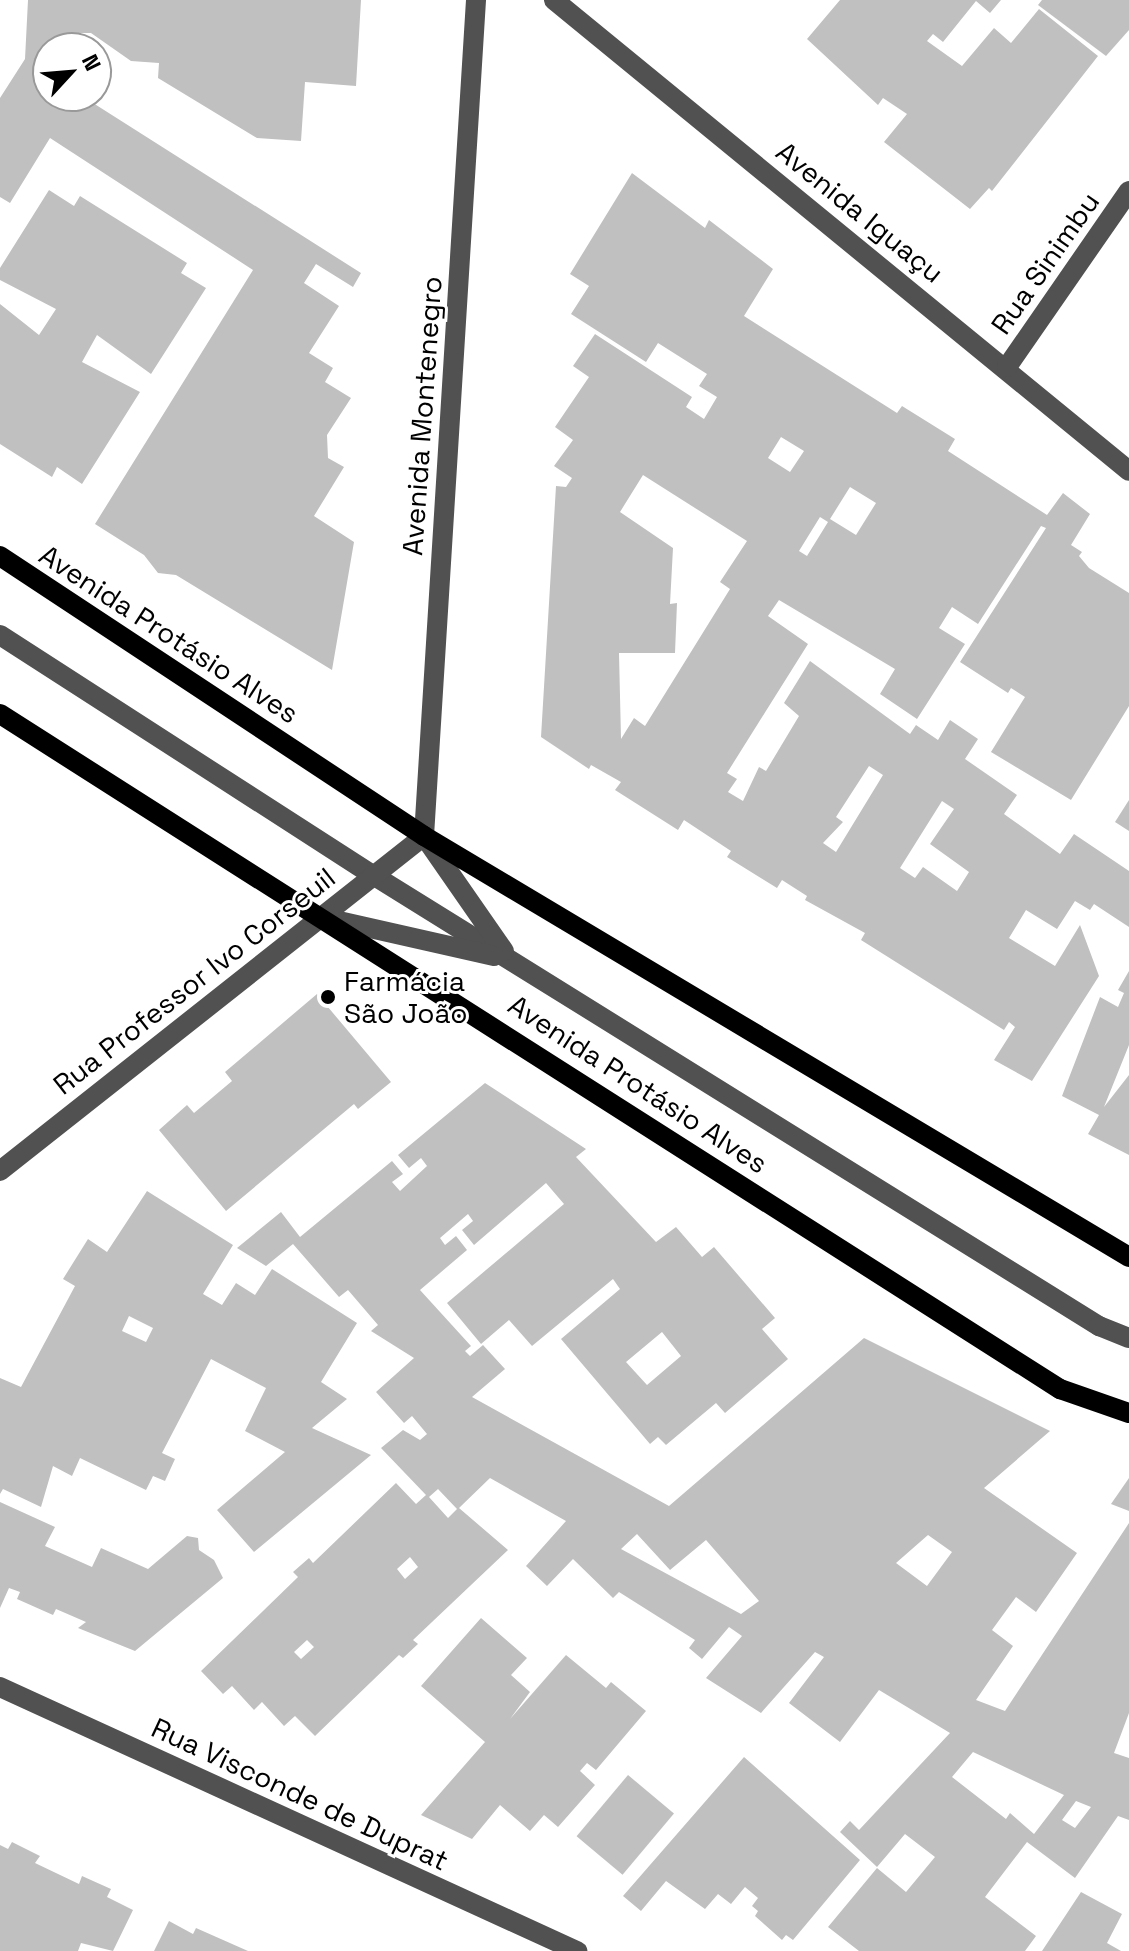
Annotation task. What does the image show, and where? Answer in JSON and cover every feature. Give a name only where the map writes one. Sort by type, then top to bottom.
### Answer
[{"type":"main road","name":"Avenida Protásio Alves","points":[[0,556],[424,836],[1129,1257]]},
{"type":"main road","name":"Avenida Protásio Alves","points":[[0,714],[325,916],[1060,1389],[1129,1413]]},
{"type":"street","name":"Avenida Montenegro","points":[[424,836],[476,0]]},
{"type":"street","name":"Avenida Iguaçu","points":[[554,0],[1007,367],[1129,471]]},
{"type":"street","name":"Rua Sinimbu","points":[[1007,367],[1129,191]]},
{"type":"street","points":[[0,635],[509,960],[1099,1326],[1129,1338]]},
{"type":"street","name":"Rua Professor Ivo Corseuil","points":[[0,1171],[424,836]]},
{"type":"street","points":[[424,836],[509,960]]},
{"type":"street","points":[[325,916],[509,960]]},
{"type":"street","name":"Rua Visconde de Duprat","points":[[0,1687],[577,1951]]},
{"type":"building","points":[[28,0],[361,0],[356,86],[305,82],[301,141],[257,138],[158,78],[159,63],[131,61],[112,48],[112,32],[32,32],[32,112],[107,112],[361,273],[353,287],[316,264],[304,283],[339,306],[309,353],[333,368],[325,382],[351,398],[327,435],[328,458],[344,467],[314,516],[354,542],[332,670],[176,575],[158,573],[144,555],[95,524],[253,270],[50,138],[10,203],[0,197],[0,98],[25,59]]},
{"type":"building","points":[[840,0],[1001,0],[990,13],[976,1],[943,42],[933,34],[927,41],[962,66],[994,28],[1011,43],[1039,9],[1098,56],[992,191],[989,188],[970,209],[884,142],[907,114],[883,98],[878,105],[807,39]]},
{"type":"building","points":[[1042,0],[1129,0],[1129,30],[1106,56],[1038,5]]},
{"type":"building","points":[[632,173],[705,228],[709,220],[773,269],[744,316],[897,413],[902,406],[955,439],[948,451],[1047,515],[1063,493],[1090,514],[1071,545],[1082,552],[1079,556],[1089,568],[1129,593],[1129,706],[1071,800],[991,752],[1025,697],[1011,688],[1008,693],[960,662],[1046,528],[1041,526],[978,624],[952,607],[939,628],[965,644],[917,719],[880,694],[895,669],[779,600],[768,616],[808,644],[727,773],[737,779],[728,792],[743,801],[759,767],[766,771],[799,716],[784,703],[810,661],[910,734],[916,725],[938,740],[950,720],[978,739],[965,759],[1017,795],[1004,814],[1060,854],[1074,834],[1129,871],[1129,927],[1094,904],[1090,910],[1075,901],[1057,929],[1026,910],[1009,938],[1055,966],[1080,925],[1099,976],[1032,1081],[994,1060],[1015,1027],[1009,1022],[1004,1030],[861,940],[865,933],[805,900],[807,896],[782,880],[777,888],[727,857],[731,851],[684,820],[678,830],[615,790],[621,782],[591,765],[589,769],[541,737],[556,486],[566,487],[572,478],[554,466],[573,440],[555,427],[589,377],[573,366],[595,334],[692,397],[686,407],[704,419],[717,397],[699,386],[707,374],[658,343],[646,362],[571,314],[589,286],[570,274]],"holes":[[[781,437],[804,451],[790,472],[768,458]],[[643,475],[747,541],[720,582],[730,589],[645,726],[634,718],[621,739],[619,653],[675,653],[677,603],[670,604],[673,548],[620,512]],[[850,487],[876,503],[856,535],[830,519]],[[820,517],[828,522],[807,556],[799,551]],[[869,766],[883,775],[836,852],[823,843],[843,822],[836,817]],[[942,801],[954,809],[930,844],[969,872],[957,891],[923,867],[915,878],[900,868]]]},
{"type":"building","points":[[49,190],[74,206],[80,196],[187,263],[181,273],[206,288],[151,374],[97,335],[82,362],[140,392],[82,484],[57,467],[52,477],[0,444],[0,304],[39,335],[56,309],[0,280],[0,268]]},
{"type":"building","points":[[1129,800],[1129,831],[1115,822]]},
{"type":"building","points":[[1129,971],[1129,1045],[1104,1107],[1129,1075],[1129,1155],[1088,1134],[1099,1115],[1062,1096],[1100,997],[1118,1007],[1124,993],[1118,990]]},
{"type":"building","points":[[317,994],[391,1082],[358,1109],[354,1104],[226,1211],[159,1130],[187,1105],[194,1113],[232,1081],[225,1072]]},
{"type":"building","points":[[485,1083],[586,1149],[576,1157],[656,1242],[676,1227],[702,1257],[714,1247],[775,1318],[762,1329],[788,1359],[725,1413],[716,1403],[666,1445],[658,1437],[650,1444],[561,1339],[620,1289],[613,1279],[532,1346],[509,1320],[481,1344],[447,1303],[564,1204],[546,1183],[474,1245],[462,1230],[473,1221],[468,1214],[440,1238],[445,1245],[456,1236],[467,1250],[420,1290],[471,1346],[465,1351],[470,1356],[483,1345],[505,1369],[472,1397],[669,1506],[864,1338],[1050,1431],[984,1488],[1077,1553],[1036,1612],[1016,1597],[992,1630],[1013,1646],[976,1700],[1005,1711],[1129,1523],[1129,1713],[1114,1753],[1129,1758],[1129,1820],[1118,1816],[1075,1878],[1027,1842],[985,1897],[1036,1936],[1025,1951],[859,1951],[828,1927],[877,1868],[906,1892],[935,1857],[905,1834],[877,1867],[840,1832],[850,1821],[859,1830],[950,1733],[879,1690],[840,1742],[789,1703],[824,1657],[815,1652],[761,1713],[706,1678],[742,1636],[729,1627],[702,1659],[689,1648],[695,1640],[619,1592],[613,1598],[573,1559],[547,1586],[526,1566],[566,1521],[490,1478],[459,1508],[508,1550],[413,1640],[418,1644],[403,1658],[399,1655],[315,1736],[295,1716],[284,1726],[262,1702],[254,1710],[232,1686],[223,1694],[201,1671],[298,1577],[293,1572],[309,1558],[313,1563],[396,1483],[416,1504],[426,1495],[381,1448],[403,1430],[420,1440],[427,1434],[412,1416],[404,1423],[376,1392],[414,1358],[371,1331],[378,1325],[348,1290],[339,1297],[293,1244],[266,1266],[237,1248],[281,1212],[300,1237],[392,1161],[403,1174],[392,1182],[400,1191],[427,1166],[421,1158],[409,1168],[398,1155]],"holes":[[[662,1332],[681,1356],[647,1385],[626,1362]],[[438,1489],[457,1509],[448,1518],[429,1497]],[[637,1534],[670,1570],[706,1540],[759,1601],[741,1614],[621,1549]],[[928,1535],[952,1552],[927,1586],[896,1563]],[[410,1557],[418,1567],[405,1579],[397,1569]],[[307,1640],[314,1647],[301,1659],[294,1652]],[[973,1752],[1064,1795],[1034,1834],[1010,1813],[1006,1819],[952,1777]],[[1076,1801],[1091,1807],[1075,1828],[1062,1820]]]},
{"type":"building","points":[[147,1191],[233,1245],[203,1294],[222,1305],[236,1283],[255,1295],[272,1269],[357,1323],[321,1382],[347,1399],[312,1428],[371,1455],[254,1552],[217,1510],[285,1452],[245,1431],[266,1388],[211,1359],[162,1453],[175,1459],[165,1481],[153,1476],[146,1490],[80,1458],[72,1476],[53,1466],[41,1507],[3,1489],[0,1494],[0,1378],[21,1387],[75,1286],[63,1279],[88,1239],[107,1252]],"holes":[[[129,1316],[153,1328],[146,1342],[122,1331]]]},
{"type":"building","points":[[1129,1478],[1129,1511],[1111,1504]]},
{"type":"building","points":[[0,1502],[55,1527],[45,1546],[92,1567],[101,1548],[148,1569],[187,1536],[198,1538],[199,1550],[214,1560],[223,1578],[135,1651],[78,1628],[86,1622],[56,1609],[53,1615],[17,1599],[20,1592],[9,1588],[0,1608]]},
{"type":"building","points":[[481,1618],[527,1658],[511,1675],[530,1692],[510,1719],[566,1655],[606,1688],[611,1682],[646,1711],[596,1770],[587,1763],[580,1771],[595,1785],[558,1827],[544,1815],[530,1831],[500,1805],[472,1839],[421,1815],[485,1742],[421,1686]]},
{"type":"building","points":[[744,1757],[860,1860],[793,1940],[786,1935],[782,1940],[755,1916],[758,1911],[752,1906],[758,1898],[745,1887],[731,1904],[718,1894],[705,1909],[666,1881],[641,1911],[623,1896]]},
{"type":"building","points":[[628,1775],[674,1814],[623,1875],[577,1836]]},
{"type":"building","points":[[12,1842],[40,1856],[35,1863],[79,1884],[82,1876],[111,1889],[107,1897],[133,1910],[113,1951],[81,1943],[78,1951],[0,1951],[0,1845],[8,1849]]},
{"type":"building","points":[[1081,1892],[1122,1914],[1107,1943],[1121,1951],[1042,1951]]},
{"type":"building","points":[[169,1921],[193,1934],[196,1928],[248,1951],[154,1951]]},
{"type":"place","name":"Farmácia São João","points":[[328,997]]}]
